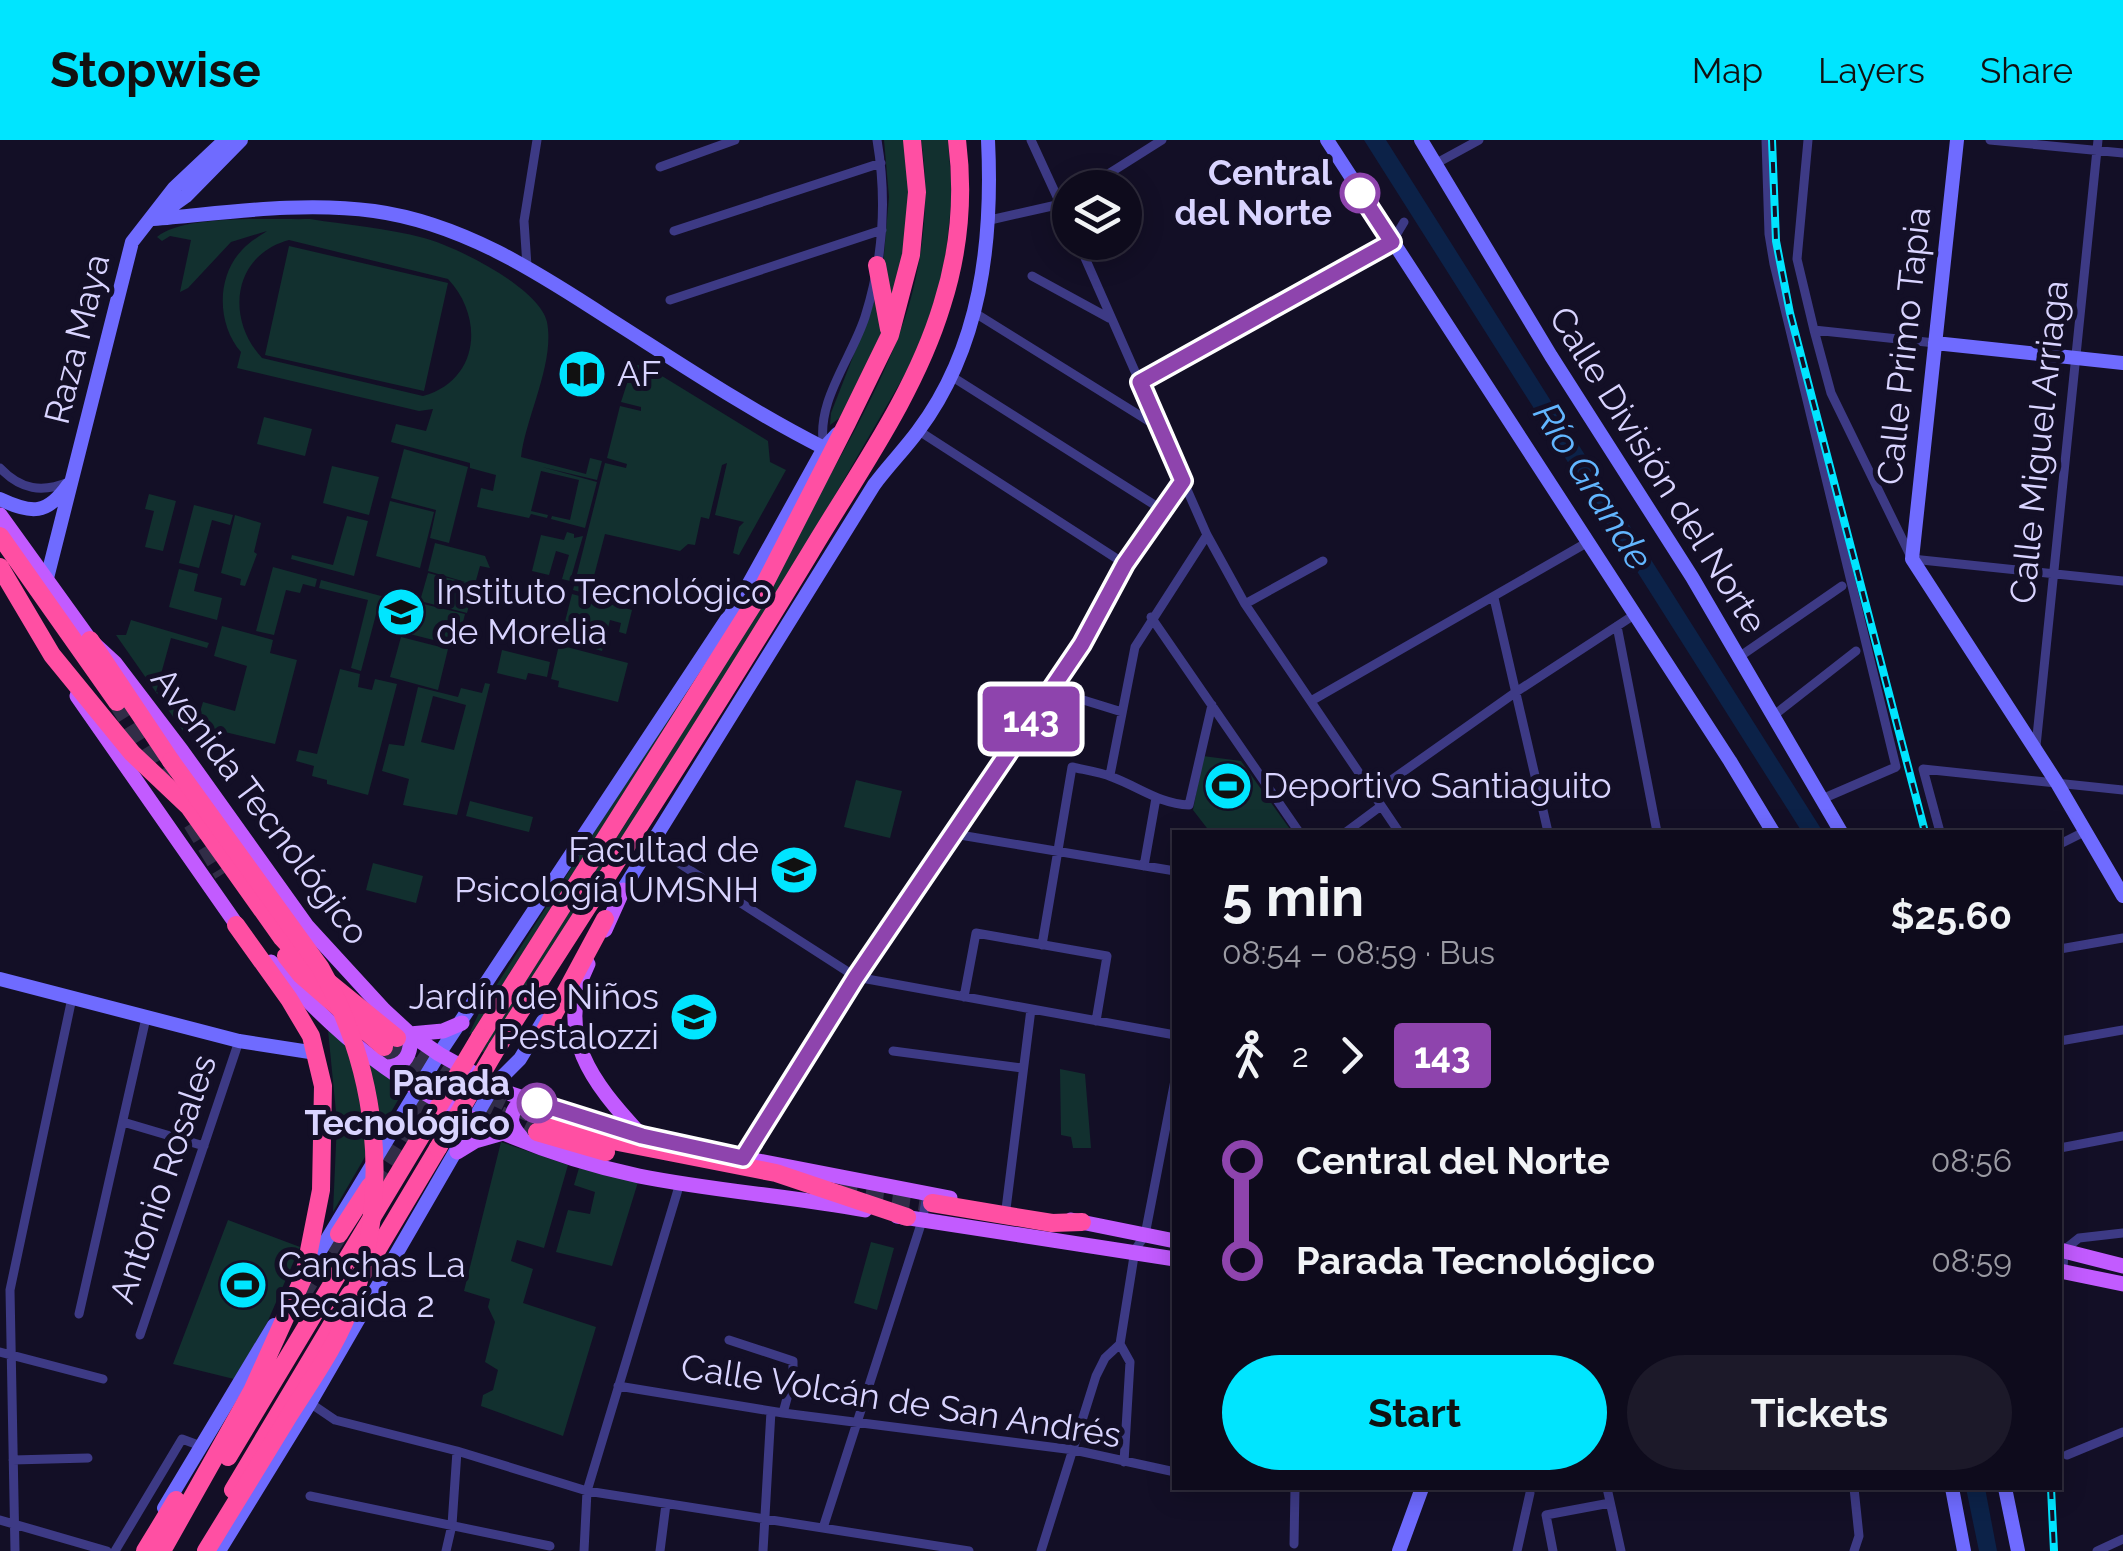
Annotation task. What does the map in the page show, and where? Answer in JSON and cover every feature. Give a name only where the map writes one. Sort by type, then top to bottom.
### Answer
[{"type":"highway","points":[[171,1551],[480,1037],[759,595],[890,335],[911,255],[917,192],[912,140]]},
{"type":"highway","points":[[197,1551],[447,1150],[498,1048],[756,643],[918,366],[942,308],[959,217],[957,140]]},
{"type":"highway","points":[[878,265],[890,335]]},
{"type":"highway","points":[[0,536],[117,702]]},
{"type":"highway","points":[[0,567],[52,655],[132,753],[189,807],[282,938],[304,963],[397,1040]]},
{"type":"highway","points":[[90,640],[171,761],[320,968],[337,998],[356,1049],[372,1108],[377,1157],[373,1218],[352,1303],[322,1363],[206,1551]]},
{"type":"highway","points":[[223,874],[300,976],[397,1040]]},
{"type":"highway","points":[[542,1036],[605,919]]},
{"type":"highway","points":[[162,1551],[252,1391],[304,1276],[321,1190],[324,1086],[316,1053],[304,1023],[236,926]]},
{"type":"highway","points":[[534,1130],[608,1152],[750,1177]]},
{"type":"highway","points":[[534,1130],[776,1174],[915,1219]]},
{"type":"highway","points":[[340,1234],[370,1186]]},
{"type":"highway","points":[[930,1198],[1052,1223],[1082,1222]]},
{"type":"highway","points":[[142,1551],[235,1401]]},
{"type":"main road","name":"Raza Maya","points":[[46,582],[132,242],[174,188],[225,140]]},
{"type":"main road","name":"Raza Maya","points":[[153,219],[186,196],[240,140]]},
{"type":"main road","points":[[219,1551],[310,1403],[447,1150],[474,1119],[494,1085],[520,1059],[874,485],[918,430],[950,376],[976,312],[990,220],[988,140]]},
{"type":"main road","points":[[1326,140],[1772,830]]},
{"type":"main road","name":"Calle División del Norte","points":[[1420,140],[1739,657],[1840,830]]},
{"type":"main road","name":"Calle Primo Tapia","points":[[1912,559],[1956,140]]},
{"type":"main road","points":[[153,219],[288,208],[375,211],[461,235],[527,266],[776,424],[824,448]]},
{"type":"main road","points":[[1935,343],[2123,363]]},
{"type":"main road","points":[[142,1551],[200,1446],[439,1054],[742,596],[824,448],[848,423]]},
{"type":"main road","points":[[797,611],[871,452]]},
{"type":"main road","points":[[0,499],[41,510],[56,501],[72,481]]},
{"type":"main road","name":"Avenida Tecnológico","points":[[0,516],[90,640],[115,663],[182,751],[306,926],[384,1010],[397,1040],[439,1054],[532,1101],[642,1136],[930,1198],[1006,1208],[1172,1240]]},
{"type":"main road","points":[[1912,559],[2035,749],[2123,896]]},
{"type":"main road","points":[[52,655],[110,748],[236,926],[313,1007],[418,1089],[506,1132]]},
{"type":"main road","points":[[623,890],[583,974],[574,1022],[576,1042],[597,1084],[642,1136]]},
{"type":"main road","points":[[0,979],[239,1040],[316,1053]]},
{"type":"main road","points":[[385,1067],[404,1062],[409,1054],[397,1040],[462,1023]]},
{"type":"main road","points":[[532,1101],[516,1107],[511,1118],[514,1128],[534,1130],[578,1160],[680,1183],[787,1196],[1172,1258]]},
{"type":"main road","points":[[447,1150],[506,1132],[534,1130]]},
{"type":"main road","points":[[2062,1250],[2123,1266]]},
{"type":"main road","points":[[2062,1270],[2123,1284]]},
{"type":"main road","points":[[1399,1551],[1421,1490]]},
{"type":"main road","points":[[1952,1490],[1964,1551]]},
{"type":"main road","points":[[2005,1490],[2018,1551]]},
{"type":"street","points":[[527,266],[524,221],[538,140]]},
{"type":"street","points":[[660,167],[735,140]]},
{"type":"street","points":[[824,448],[820,431],[824,412],[858,338],[878,265],[882,230],[877,140]]},
{"type":"street","points":[[1031,140],[1052,178]]},
{"type":"street","points":[[1114,170],[1162,140]]},
{"type":"street","points":[[1436,164],[1480,140]]},
{"type":"street","points":[[1766,140],[1769,234],[1774,264],[1896,767],[1822,799]]},
{"type":"street","points":[[1808,140],[1797,259],[1814,330],[1831,394],[1912,559],[2123,580]]},
{"type":"street","points":[[1990,140],[2098,145],[2123,153]]},
{"type":"street","name":"Calle Miguel Arriaga","points":[[2035,749],[2098,145]]},
{"type":"street","points":[[674,230],[881,163]]},
{"type":"street","points":[[990,220],[1052,204]]},
{"type":"street","points":[[1140,382],[1392,242],[1404,222]]},
{"type":"street","points":[[670,300],[882,230]]},
{"type":"street","points":[[1086,260],[1207,535],[1245,604],[1398,830]]},
{"type":"street","points":[[1032,276],[1110,318]]},
{"type":"street","points":[[976,312],[1158,427]]},
{"type":"street","points":[[1814,330],[1935,343]]},
{"type":"street","points":[[950,376],[1161,508]]},
{"type":"street","points":[[918,430],[1125,564]]},
{"type":"street","points":[[0,468],[16,481],[38,490],[72,481]]},
{"type":"street","points":[[743,1158],[856,977],[1082,644],[1125,564],[1183,481]]},
{"type":"street","points":[[1110,776],[1135,647],[1207,535]]},
{"type":"street","points":[[1310,702],[1588,542]]},
{"type":"street","points":[[1245,604],[1323,562]]},
{"type":"street","points":[[1739,657],[1842,586]]},
{"type":"street","points":[[1494,598],[1548,830]]},
{"type":"street","points":[[1373,793],[1634,615]]},
{"type":"street","points":[[1151,617],[1297,830]]},
{"type":"street","points":[[1618,626],[1657,830]]},
{"type":"street","points":[[1774,716],[1856,651]]},
{"type":"street","points":[[1051,690],[1122,712]]},
{"type":"street","points":[[1042,945],[1072,767],[1110,776],[1156,798],[1189,806],[1212,705]]},
{"type":"street","points":[[1939,830],[1923,768],[2123,790]]},
{"type":"street","points":[[1144,866],[1156,798]]},
{"type":"street","points":[[1349,830],[1381,806]]},
{"type":"street","points":[[2062,843],[2084,832]]},
{"type":"street","points":[[954,834],[1172,871]]},
{"type":"street","points":[[668,856],[856,977],[1172,1034]]},
{"type":"street","points":[[964,998],[976,933],[1107,956],[1096,1021]]},
{"type":"street","points":[[2062,949],[2123,938]]},
{"type":"street","points":[[15,1551],[10,1290],[72,998]]},
{"type":"street","points":[[1006,1208],[1030,1009]]},
{"type":"street","points":[[79,1314],[146,1018]]},
{"type":"street","points":[[2062,1042],[2123,1030]]},
{"type":"street","name":"Antonio Rosales","points":[[140,1334],[239,1040]]},
{"type":"street","points":[[893,1050],[1022,1068]]},
{"type":"street","points":[[1041,1551],[1096,1376],[1105,1358],[1120,1344],[1135,1250],[1145,1234],[1172,1095]]},
{"type":"street","points":[[123,1122],[204,1146]]},
{"type":"street","points":[[2062,1148],[2123,1136]]},
{"type":"street","points":[[584,1551],[588,1491],[680,1183]]},
{"type":"street","points":[[823,1528],[915,1219],[930,1198]]},
{"type":"street","points":[[2062,1270],[2062,1250],[2078,1238],[2123,1232]]},
{"type":"street","points":[[729,1340],[793,1361],[793,1376],[777,1412],[763,1551]]},
{"type":"street","points":[[1120,1344],[1130,1362],[1124,1462]]},
{"type":"street","points":[[0,1352],[103,1379]]},
{"type":"street","name":"Calle Volcán de San Andrés","points":[[618,1386],[777,1412],[1074,1450],[1172,1471]]},
{"type":"street","points":[[310,1403],[335,1420],[457,1451],[588,1491],[969,1551]]},
{"type":"street","points":[[2067,1455],[2123,1432]]},
{"type":"street","points":[[0,1433],[12,1436]]},
{"type":"street","points":[[115,1551],[182,1439],[200,1446]]},
{"type":"street","points":[[446,1551],[452,1525],[457,1451]]},
{"type":"street","points":[[13,1460],[88,1458]]},
{"type":"street","points":[[1294,1544],[1295,1490]]},
{"type":"street","points":[[1607,1490],[1622,1551]]},
{"type":"street","points":[[1854,1490],[1859,1536],[1854,1551]]},
{"type":"street","points":[[1516,1551],[1530,1493]]},
{"type":"street","points":[[310,1496],[550,1546]]},
{"type":"street","points":[[660,1551],[666,1504]]},
{"type":"street","points":[[1554,1551],[1546,1516],[1610,1504]]},
{"type":"street","points":[[0,1520],[106,1551]]},
{"type":"street","points":[[2097,1551],[2123,1539]]},
{"type":"green space","points":[[884,140],[906,140],[909,176],[908,227],[890,314],[883,266],[889,197]]},
{"type":"green space","points":[[921,140],[948,140],[952,194],[941,282],[919,350],[779,592],[485,1053],[479,1050],[731,652],[877,386],[900,332],[918,264],[925,202]]},
{"type":"green space","points":[[310,219],[381,229],[438,243],[494,270],[541,309],[547,322],[547,355],[521,457],[586,474],[590,458],[602,461],[597,480],[542,467],[597,482],[585,528],[551,519],[552,516],[570,520],[579,480],[541,471],[531,511],[548,515],[547,518],[531,514],[529,518],[477,507],[481,488],[493,491],[496,475],[470,468],[470,463],[391,442],[396,424],[426,431],[433,409],[419,411],[237,368],[241,352],[227,328],[224,287],[234,261],[267,231],[231,242],[180,292],[191,240],[170,236],[162,241],[157,237],[208,221]],"holes":[[[289,240],[448,279],[467,311],[470,346],[456,376],[442,388],[423,396],[262,358],[243,325],[240,307],[246,273],[270,248]]]},
{"type":"green space","points":[[289,246],[448,283],[424,391],[265,355]]},
{"type":"green space","points":[[879,290],[882,337],[841,417],[830,425],[831,413]]},
{"type":"green space","points":[[633,365],[644,365],[768,441],[770,462],[786,470],[739,555],[733,553],[739,527],[744,522],[715,515],[727,463],[722,465],[709,519],[701,517],[695,545],[688,544],[680,551],[605,534],[590,591],[633,606],[573,590],[605,463],[626,468],[627,464],[607,458],[620,406],[641,411],[641,407],[621,402]]},
{"type":"green space","points":[[264,417],[312,429],[305,456],[257,444]]},
{"type":"green space","points":[[404,449],[468,467],[449,543],[430,538],[436,510],[391,498]]},
{"type":"green space","points":[[332,466],[379,477],[369,515],[323,503]]},
{"type":"green space","points":[[149,494],[176,501],[163,551],[145,547],[154,511],[145,509]]},
{"type":"green space","points":[[390,501],[434,512],[420,568],[376,556]]},
{"type":"green space","points":[[194,505],[233,515],[230,525],[212,520],[199,568],[179,563]]},
{"type":"green space","points":[[235,515],[261,523],[254,552],[257,554],[245,586],[240,585],[241,579],[221,573]]},
{"type":"green space","points":[[347,516],[368,521],[354,576],[291,559],[292,555],[333,565]]},
{"type":"green space","points":[[567,532],[574,534],[574,538],[583,536],[570,581],[562,579],[569,555],[556,551],[549,575],[532,571],[541,535],[564,540]]},
{"type":"green space","points":[[435,543],[485,556],[490,568],[480,566],[467,613],[420,601],[428,573],[472,584],[428,571]]},
{"type":"green space","points":[[273,567],[317,579],[315,587],[303,584],[300,593],[286,590],[274,635],[256,631]]},
{"type":"green space","points":[[179,569],[198,574],[194,591],[222,598],[217,620],[169,607]]},
{"type":"green space","points":[[321,580],[396,600],[394,607],[379,603],[361,671],[351,668],[368,600],[319,588]]},
{"type":"green space","points":[[572,594],[632,610],[626,634],[619,632],[621,623],[610,620],[602,651],[592,648],[592,644],[583,641],[587,621],[573,617],[567,641],[560,641]]},
{"type":"green space","points":[[402,603],[465,614],[457,646],[402,632],[407,613],[400,611]]},
{"type":"green space","points":[[740,609],[472,1033],[469,1034],[480,1011]]},
{"type":"green space","points":[[131,620],[209,643],[207,648],[171,638],[156,692],[191,702],[183,731],[116,635],[126,635]]},
{"type":"green space","points":[[222,626],[273,640],[270,653],[297,660],[275,744],[196,725],[203,702],[235,711],[247,666],[214,656]]},
{"type":"green space","points":[[401,637],[448,649],[438,690],[390,677]]},
{"type":"green space","points":[[559,645],[628,663],[618,702],[558,687],[559,681],[551,679]]},
{"type":"green space","points":[[502,650],[550,662],[547,677],[528,673],[526,680],[497,673]]},
{"type":"green space","points":[[340,669],[360,674],[358,687],[372,690],[375,679],[397,684],[368,795],[327,784],[327,780],[312,776],[314,766],[296,761],[299,750],[317,754]]},
{"type":"green space","points":[[485,683],[490,684],[457,815],[403,805],[409,779],[382,771],[389,744],[404,746],[418,687],[458,697],[461,688],[482,693]],"holes":[[[433,696],[466,705],[454,750],[421,742]]]},
{"type":"green space","name":"Deportivo Santiaguito","points":[[1203,756],[1241,761],[1291,830],[1208,830],[1193,810]]},
{"type":"green space","points":[[856,780],[902,791],[890,838],[844,827]]},
{"type":"green space","points":[[470,801],[533,817],[529,832],[466,816]]},
{"type":"green space","points":[[373,863],[423,876],[416,903],[366,890]]},
{"type":"green space","points":[[328,1030],[405,1088],[333,1212],[337,1122]]},
{"type":"green space","points":[[1060,1069],[1085,1074],[1091,1148],[1073,1148],[1071,1137],[1061,1135]]},
{"type":"green space","points":[[501,1142],[568,1165],[544,1248],[517,1240],[511,1261],[533,1269],[523,1303],[596,1327],[563,1436],[481,1406],[483,1395],[493,1390],[498,1370],[485,1362],[495,1322],[488,1307],[490,1299],[464,1291]]},
{"type":"green space","points":[[579,1168],[638,1182],[612,1266],[556,1252],[568,1210],[590,1214],[595,1192],[574,1185]]},
{"type":"green space","name":"Canchas La Recaída 2","points":[[228,1220],[300,1247],[267,1323],[234,1379],[173,1364]]},
{"type":"green space","points":[[871,1242],[894,1248],[877,1310],[854,1303]]},
{"type":"water","name":"Río Grande","points":[[1364,140],[1386,140],[1822,830],[1801,830]]},
{"type":"water","points":[[1966,1490],[1985,1490],[1997,1551],[1979,1551]]},
{"type":"tunnel","points":[[117,702],[165,780]]},
{"type":"tunnel","points":[[192,823],[223,874]]},
{"type":"tunnel","points":[[397,1038],[464,1082],[542,1119]]},
{"type":"tunnel","points":[[384,1047],[456,1094],[537,1132]]},
{"type":"tunnel","points":[[371,1184],[413,1117],[430,1100],[446,1096]]},
{"type":"tunnel","points":[[839,1190],[932,1203]]},
{"type":"tunnel","points":[[300,1297],[339,1234]]},
{"type":"railway","points":[[1772,140],[1776,241],[1790,313],[1924,830]]},
{"type":"railway","points":[[2051,1490],[2054,1551]]},
{"type":"bus line","name":"143","points":[[537,1103],[642,1136],[743,1158],[856,977],[1082,644],[1125,564],[1183,481],[1140,382],[1392,242],[1360,193]]},
{"type":"place","name":"Central del Norte","points":[[1360,193]]},
{"type":"place","name":"AF","points":[[582,374]]},
{"type":"place","name":"Instituto Tecnológico de Morelia","points":[[401,612]]},
{"type":"place","name":"Deportivo Santiaguito","points":[[1228,786]]},
{"type":"place","name":"Facultad de Psicología UMSNH","points":[[794,870]]},
{"type":"place","name":"Jardín de Niños Pestalozzi","points":[[694,1017]]},
{"type":"place","name":"Parada Tecnológico","points":[[537,1103]]},
{"type":"place","name":"Canchas La Recaída 2","points":[[243,1285]]}]
